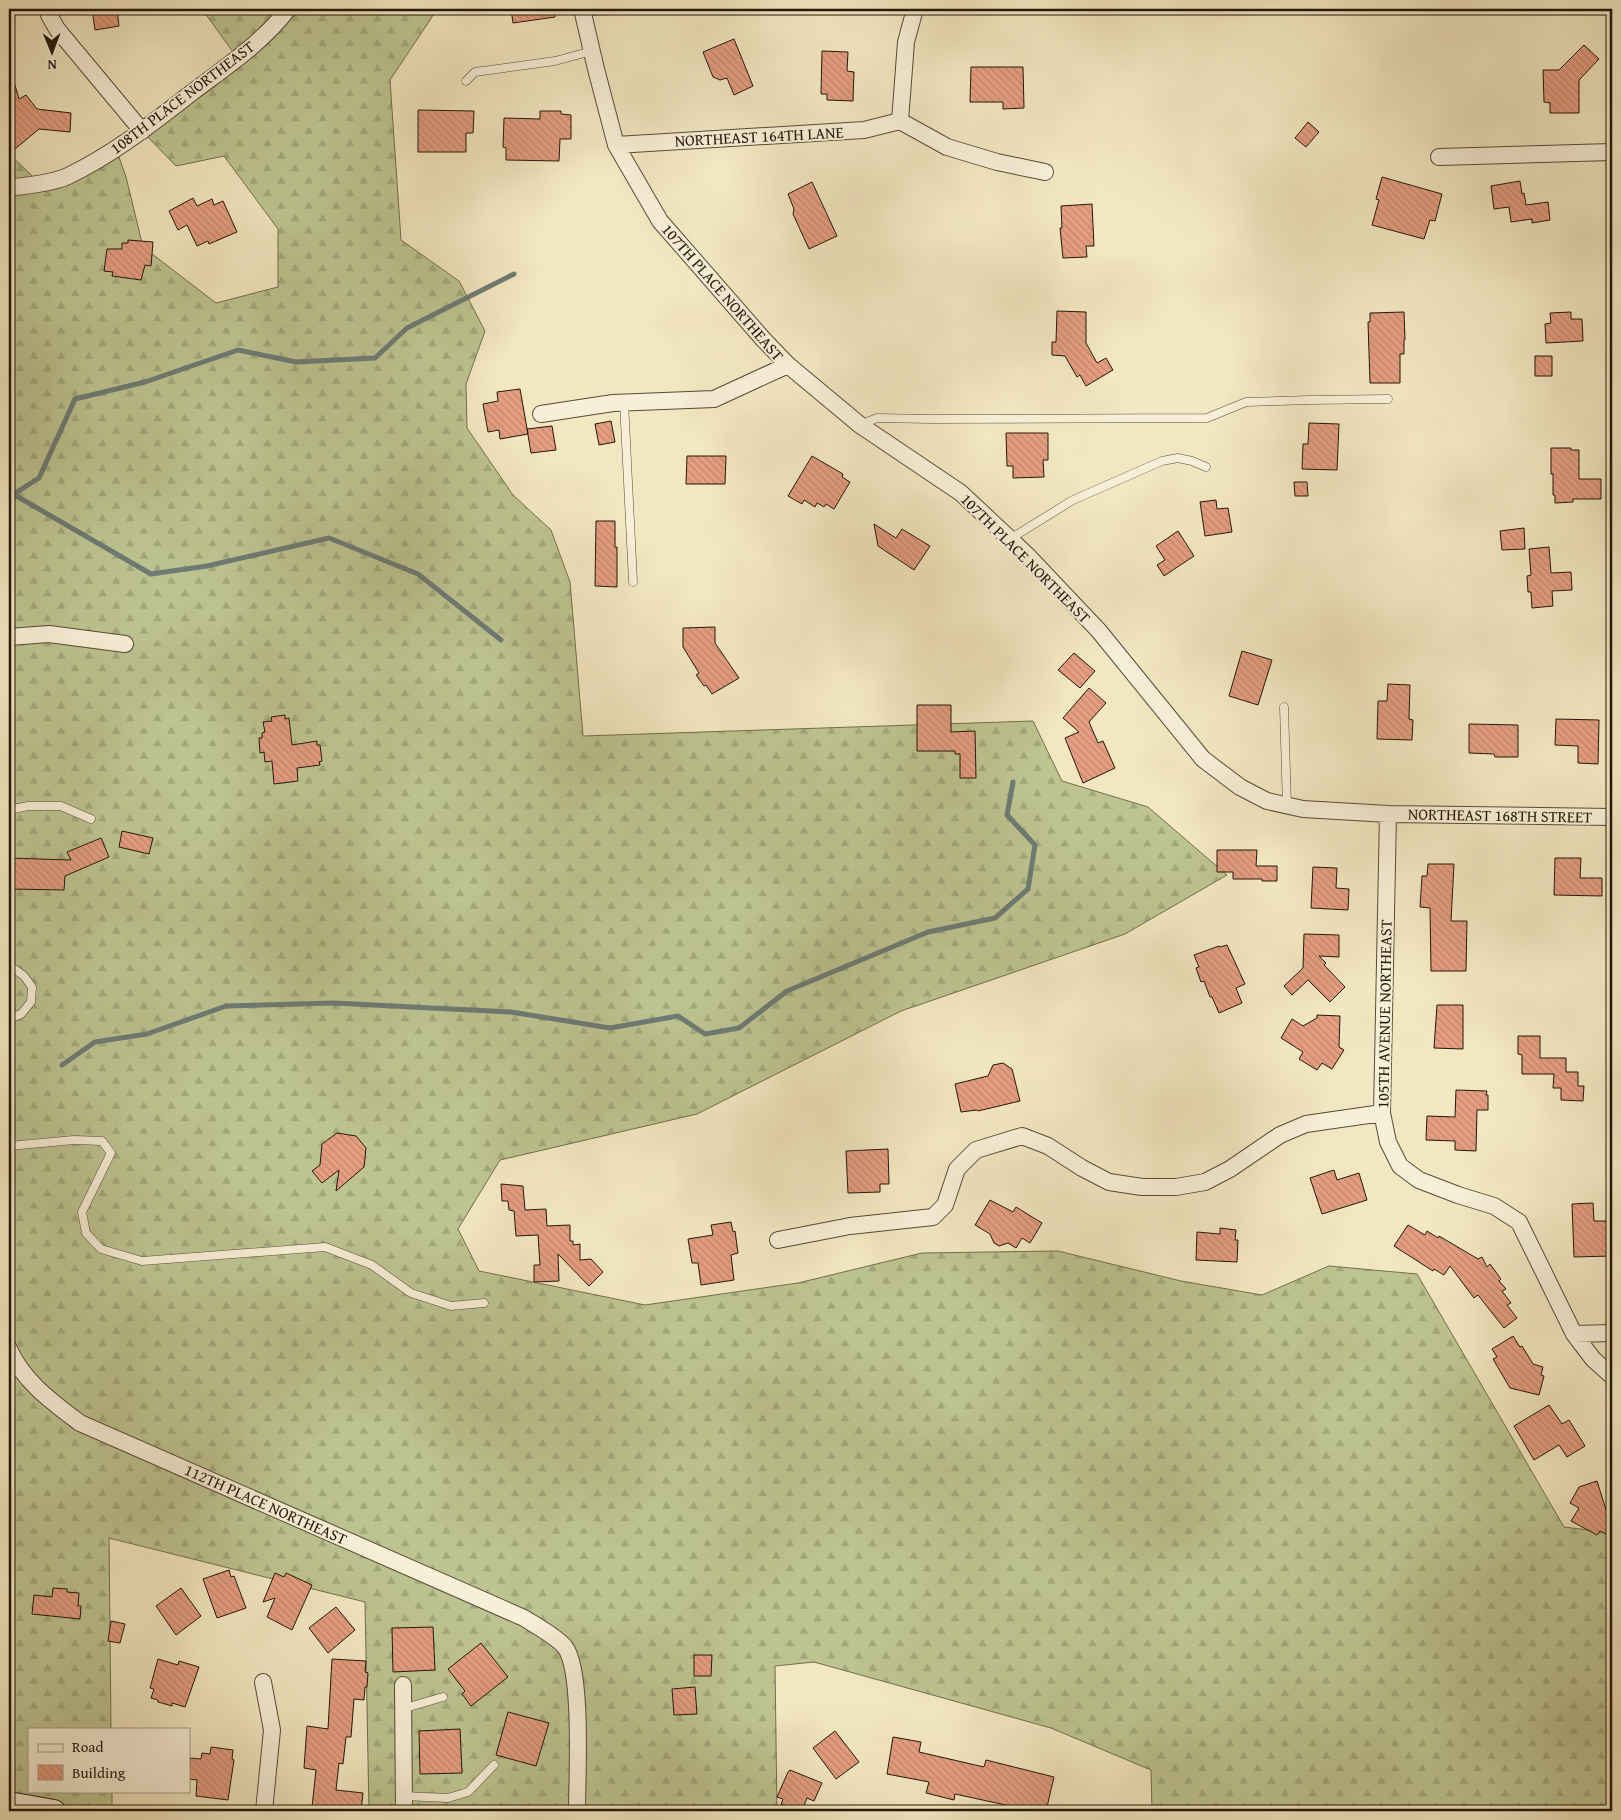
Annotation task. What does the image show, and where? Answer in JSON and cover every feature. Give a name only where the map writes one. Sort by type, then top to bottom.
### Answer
[{"type":"main road","points":[[9,1803],[54,1811]]},
{"type":"street","points":[[48,9],[49,15],[57,29],[142,131]]},
{"type":"street","name":"108TH PLACE NORTHEAST","points":[[9,187],[67,177],[113,151],[230,64],[276,24],[288,9]]},
{"type":"street","points":[[582,9],[616,145]]},
{"type":"street","points":[[915,9],[906,42],[900,121],[947,147],[997,162],[1045,172]]},
{"type":"street","name":"NORTHEAST 164TH LANE","points":[[616,145],[864,130],[900,121]]},
{"type":"street","name":"107TH PLACE NORTHEAST","points":[[616,145],[660,221],[763,339],[788,365],[860,425],[961,493],[1010,539],[1099,630],[1203,759],[1240,787],[1267,801],[1303,809],[1388,814]]},
{"type":"street","points":[[1439,157],[1612,152]]},
{"type":"street","points":[[540,414],[624,402],[714,399],[788,365]]},
{"type":"street","points":[[9,637],[49,634],[125,644]]},
{"type":"street","name":"NORTHEAST 168TH STREET","points":[[1388,814],[1612,817]]},
{"type":"street","name":"105TH AVENUE NORTHEAST","points":[[1388,814],[1382,1113],[1388,1142],[1400,1166],[1419,1180],[1494,1206],[1519,1222],[1574,1334],[1593,1359],[1612,1376]]},
{"type":"street","points":[[778,1240],[850,1226],[933,1217],[945,1205],[957,1169],[976,1150],[1022,1136],[1048,1146],[1082,1168],[1109,1182],[1142,1187],[1176,1187],[1205,1182],[1230,1169],[1280,1136],[1306,1124],[1382,1113]]},
{"type":"street","points":[[1574,1334],[1612,1333]]},
{"type":"street","name":"112TH PLACE NORTHEAST","points":[[9,1349],[16,1364],[46,1398],[80,1423],[524,1618],[565,1647],[574,1670],[577,1694],[577,1811]]},
{"type":"street","points":[[264,1682],[272,1730],[264,1811]]},
{"type":"street","points":[[403,1685],[403,1804]]},
{"type":"lane","points":[[466,81],[475,72],[555,61],[592,51]]},
{"type":"lane","points":[[860,425],[877,418],[1207,418],[1246,402],[1388,399]]},
{"type":"lane","points":[[624,402],[633,582]]},
{"type":"lane","points":[[1010,539],[1073,500],[1162,461],[1178,458],[1206,467]]},
{"type":"lane","points":[[1284,708],[1287,806]]},
{"type":"lane","points":[[9,810],[28,806],[61,806],[91,819]]},
{"type":"lane","points":[[9,965],[24,976],[32,987],[31,1002],[22,1014],[9,1019]]},
{"type":"lane","points":[[9,1146],[74,1140],[102,1141],[111,1153],[82,1212],[86,1233],[100,1249],[142,1261],[325,1247],[372,1265],[411,1293],[452,1306],[484,1303]]},
{"type":"lane","points":[[402,1709],[443,1697]]},
{"type":"lane","points":[[403,1804],[448,1798],[468,1792],[494,1765]]},
{"type":"green space","points":[[202,9],[435,9],[432,17],[390,80],[401,240],[459,281],[485,331],[466,384],[467,428],[513,495],[551,530],[570,582],[583,736],[1033,721],[1062,781],[1148,807],[1227,875],[1125,934],[901,1011],[697,1114],[500,1160],[458,1229],[479,1271],[645,1305],[798,1283],[922,1253],[1058,1251],[1181,1281],[1262,1295],[1329,1266],[1417,1274],[1564,1527],[1612,1533],[1612,1811],[1152,1811],[1151,1770],[1051,1728],[814,1662],[775,1666],[777,1811],[369,1811],[365,1602],[109,1538],[111,1728],[28,1728],[28,1792],[112,1792],[112,1811],[68,1811],[9,1802],[9,154],[45,188],[114,143],[126,177],[143,247],[216,303],[278,287],[278,229],[224,156],[176,166],[142,131],[233,52]]},
{"type":"green space","points":[[589,9],[858,9],[590,15]]},
{"type":"building","points":[[92,9],[117,9],[119,26],[95,30]]},
{"type":"building","points":[[511,9],[555,9],[555,17],[513,23]]},
{"type":"building","points":[[734,39],[753,86],[734,95],[727,78],[720,80],[713,77],[703,52]]},
{"type":"building","points":[[1584,45],[1599,59],[1579,80],[1579,113],[1550,113],[1550,103],[1544,102],[1543,70],[1559,70]]},
{"type":"building","points":[[822,51],[848,52],[847,71],[854,72],[853,101],[827,100],[827,94],[821,94]]},
{"type":"building","points":[[971,67],[1023,67],[1024,108],[1003,109],[1003,102],[970,102]]},
{"type":"building","points":[[12,75],[19,99],[26,95],[37,109],[71,113],[70,132],[39,129],[9,154],[9,76]]},
{"type":"building","points":[[418,110],[474,111],[473,133],[466,133],[466,152],[418,152]]},
{"type":"building","points":[[540,111],[561,111],[561,114],[571,115],[571,139],[560,139],[559,161],[506,160],[506,148],[503,147],[504,118],[540,119]]},
{"type":"building","points":[[1308,122],[1319,132],[1306,147],[1295,138]]},
{"type":"building","points":[[1382,177],[1442,194],[1435,221],[1430,220],[1424,239],[1372,225],[1379,200],[1376,199]]},
{"type":"building","points":[[1520,181],[1526,205],[1548,202],[1550,220],[1532,223],[1532,219],[1511,222],[1509,207],[1494,209],[1491,186]]},
{"type":"building","points":[[812,182],[837,236],[809,249],[793,214],[794,209],[788,194]]},
{"type":"building","points":[[193,198],[197,206],[212,199],[214,205],[223,201],[237,232],[209,244],[208,241],[197,246],[187,225],[178,230],[169,211]]},
{"type":"building","points":[[1092,204],[1094,246],[1086,246],[1087,257],[1063,258],[1060,228],[1062,228],[1061,206]]},
{"type":"building","points":[[128,240],[153,242],[151,266],[145,265],[141,280],[112,276],[113,272],[104,271],[107,249],[122,249],[122,243],[128,243]]},
{"type":"building","points":[[1057,311],[1086,312],[1086,343],[1097,363],[1106,358],[1113,370],[1086,386],[1080,375],[1077,377],[1065,356],[1052,355],[1052,342],[1056,342]]},
{"type":"building","points":[[1404,312],[1405,340],[1404,354],[1400,354],[1400,383],[1370,383],[1368,322],[1370,322],[1370,313]]},
{"type":"building","points":[[1571,312],[1571,319],[1582,319],[1583,341],[1546,343],[1545,324],[1551,323],[1550,313]]},
{"type":"building","points":[[1535,356],[1552,356],[1552,376],[1535,376]]},
{"type":"building","points":[[520,389],[528,434],[500,439],[499,430],[488,432],[483,404],[498,401],[497,392]]},
{"type":"building","points":[[611,421],[615,442],[599,445],[595,424]]},
{"type":"building","points":[[1309,423],[1339,424],[1337,470],[1302,469],[1303,444],[1308,444]]},
{"type":"building","points":[[552,426],[556,450],[531,453],[527,429]]},
{"type":"building","points":[[1006,433],[1048,433],[1048,460],[1043,460],[1044,477],[1013,478],[1013,466],[1007,466]]},
{"type":"building","points":[[1551,448],[1579,450],[1579,479],[1601,479],[1601,499],[1573,499],[1573,502],[1555,503],[1553,474],[1551,474]]},
{"type":"building","points":[[687,456],[726,456],[725,484],[686,484]]},
{"type":"building","points":[[812,456],[843,474],[842,477],[850,482],[834,509],[826,504],[824,507],[817,503],[815,507],[804,500],[802,504],[788,496]]},
{"type":"building","points":[[1294,482],[1307,482],[1308,496],[1295,496]]},
{"type":"building","points":[[1216,500],[1217,509],[1228,508],[1232,532],[1205,536],[1200,502]]},
{"type":"building","points":[[596,521],[615,521],[617,587],[595,586]]},
{"type":"building","points":[[874,524],[896,538],[902,529],[930,546],[914,570],[878,546]]},
{"type":"building","points":[[1524,528],[1525,549],[1502,550],[1500,531]]},
{"type":"building","points":[[1178,531],[1194,556],[1164,576],[1157,565],[1165,560],[1156,546]]},
{"type":"building","points":[[1549,547],[1551,573],[1571,572],[1572,590],[1552,591],[1553,606],[1532,608],[1527,576],[1531,575],[1529,549]]},
{"type":"building","points":[[715,627],[715,643],[739,678],[712,694],[696,675],[699,673],[683,647],[683,628]]},
{"type":"building","points":[[1242,651],[1272,660],[1258,705],[1229,696]]},
{"type":"building","points":[[1074,653],[1095,671],[1080,688],[1058,670]]},
{"type":"building","points":[[1388,684],[1410,685],[1409,719],[1413,720],[1412,740],[1377,739],[1378,701],[1387,701]]},
{"type":"building","points":[[1089,688],[1106,703],[1089,722],[1098,743],[1103,741],[1115,768],[1083,783],[1065,738],[1079,732],[1063,718]]},
{"type":"building","points":[[917,705],[951,705],[951,732],[975,731],[976,778],[960,778],[960,754],[955,754],[955,751],[917,751]]},
{"type":"building","points":[[285,715],[285,719],[289,718],[292,745],[317,741],[317,745],[320,745],[322,761],[319,762],[320,765],[297,768],[298,781],[274,784],[272,761],[265,762],[264,752],[260,753],[259,738],[262,738],[262,733],[265,732],[263,722],[272,721],[271,717]]},
{"type":"building","points":[[1556,719],[1599,720],[1598,764],[1578,763],[1578,746],[1555,745]]},
{"type":"building","points":[[1469,724],[1518,725],[1518,757],[1495,757],[1494,754],[1469,753]]},
{"type":"building","points":[[122,831],[153,838],[149,854],[119,847]]},
{"type":"building","points":[[101,838],[109,857],[65,876],[64,890],[9,889],[9,858],[71,860],[67,852]]},
{"type":"building","points":[[1217,850],[1257,850],[1256,866],[1277,866],[1277,881],[1233,879],[1233,872],[1217,872]]},
{"type":"building","points":[[1555,858],[1581,858],[1580,878],[1602,878],[1602,896],[1554,895]]},
{"type":"building","points":[[1428,864],[1454,864],[1451,921],[1467,921],[1466,971],[1431,971],[1430,908],[1420,907],[1422,876],[1427,876]]},
{"type":"building","points":[[1313,867],[1337,868],[1336,888],[1349,889],[1348,910],[1311,908]]},
{"type":"building","points":[[1304,934],[1339,935],[1339,957],[1319,956],[1326,963],[1324,965],[1345,987],[1330,1002],[1308,980],[1292,995],[1284,986],[1303,968]]},
{"type":"building","points":[[1227,945],[1245,984],[1236,988],[1242,1003],[1219,1013],[1204,981],[1201,982],[1196,968],[1199,967],[1194,955]]},
{"type":"building","points":[[1437,1005],[1463,1005],[1463,1049],[1434,1048]]},
{"type":"building","points":[[1317,1015],[1340,1016],[1339,1047],[1344,1050],[1332,1069],[1322,1063],[1317,1070],[1299,1059],[1303,1052],[1281,1038],[1292,1019],[1303,1026],[1317,1018]]},
{"type":"building","points":[[1518,1036],[1540,1036],[1540,1058],[1566,1058],[1566,1072],[1578,1072],[1578,1086],[1584,1086],[1583,1101],[1561,1100],[1561,1088],[1553,1088],[1554,1074],[1522,1074],[1522,1055],[1518,1054]]},
{"type":"building","points":[[1003,1063],[1012,1069],[1020,1101],[978,1111],[961,1112],[955,1084],[988,1076],[993,1065]]},
{"type":"building","points":[[1456,1090],[1487,1091],[1488,1110],[1477,1110],[1476,1151],[1455,1150],[1455,1141],[1426,1140],[1427,1116],[1455,1117]]},
{"type":"building","points":[[337,1133],[356,1136],[366,1148],[364,1167],[336,1191],[339,1170],[322,1183],[312,1171],[320,1165],[322,1144]]},
{"type":"building","points":[[888,1149],[889,1184],[880,1184],[880,1192],[848,1193],[846,1151]]},
{"type":"building","points":[[1334,1170],[1337,1180],[1359,1173],[1367,1200],[1322,1214],[1310,1178]]},
{"type":"building","points":[[501,1184],[523,1186],[525,1210],[546,1209],[547,1226],[570,1225],[570,1241],[573,1241],[573,1245],[580,1244],[580,1260],[591,1259],[603,1272],[589,1286],[558,1254],[559,1281],[534,1282],[534,1265],[540,1265],[538,1235],[516,1236],[514,1211],[509,1210],[508,1201],[502,1201]]},
{"type":"building","points":[[990,1200],[1013,1212],[1016,1207],[1042,1223],[1030,1243],[1022,1238],[1016,1248],[1008,1243],[999,1246],[994,1243],[990,1234],[975,1225]]},
{"type":"building","points":[[1593,1203],[1594,1221],[1612,1221],[1612,1256],[1574,1257],[1572,1204]]},
{"type":"building","points":[[731,1222],[733,1232],[735,1231],[738,1253],[731,1255],[734,1280],[701,1285],[698,1263],[692,1263],[688,1239],[713,1235],[711,1225]]},
{"type":"building","points":[[1408,1225],[1425,1235],[1427,1231],[1438,1238],[1439,1236],[1478,1259],[1482,1257],[1487,1267],[1490,1264],[1501,1279],[1499,1281],[1506,1289],[1502,1291],[1511,1303],[1507,1305],[1517,1318],[1504,1328],[1478,1295],[1474,1298],[1450,1266],[1444,1275],[1434,1269],[1433,1271],[1394,1246]]},
{"type":"building","points":[[1220,1228],[1236,1230],[1235,1240],[1238,1240],[1237,1262],[1196,1260],[1197,1232],[1220,1234]]},
{"type":"building","points":[[1513,1336],[1520,1347],[1522,1346],[1533,1364],[1543,1367],[1541,1375],[1544,1376],[1539,1395],[1510,1388],[1493,1359],[1497,1357],[1492,1349]]},
{"type":"building","points":[[1549,1405],[1562,1424],[1569,1420],[1585,1446],[1567,1457],[1559,1445],[1534,1460],[1514,1426]]},
{"type":"building","points":[[1597,1481],[1607,1513],[1612,1516],[1612,1537],[1600,1531],[1597,1535],[1571,1521],[1579,1508],[1570,1503],[1579,1487]]},
{"type":"building","points":[[229,1570],[231,1577],[234,1576],[246,1608],[217,1618],[203,1579]]},
{"type":"building","points":[[275,1573],[284,1577],[286,1573],[312,1585],[292,1630],[267,1617],[275,1598],[263,1602]]},
{"type":"building","points":[[53,1588],[67,1589],[67,1592],[79,1593],[80,1619],[32,1614],[34,1595],[52,1597]]},
{"type":"building","points":[[181,1588],[201,1616],[176,1635],[156,1606]]},
{"type":"building","points":[[336,1607],[355,1630],[328,1653],[309,1628]]},
{"type":"building","points":[[111,1621],[125,1624],[120,1643],[108,1641]]},
{"type":"building","points":[[433,1627],[435,1670],[393,1672],[392,1628]]},
{"type":"building","points":[[481,1643],[508,1677],[471,1706],[462,1694],[465,1691],[448,1669]]},
{"type":"building","points":[[694,1655],[712,1655],[711,1676],[694,1676]]},
{"type":"building","points":[[158,1659],[178,1665],[179,1661],[199,1667],[185,1707],[172,1703],[172,1706],[151,1698],[154,1689],[150,1688]]},
{"type":"building","points":[[332,1659],[366,1661],[365,1672],[368,1673],[364,1700],[354,1699],[351,1737],[346,1737],[343,1764],[339,1763],[336,1790],[363,1793],[361,1811],[313,1811],[316,1770],[304,1768],[307,1726],[328,1729]]},
{"type":"building","points":[[695,1687],[697,1714],[674,1715],[672,1689]]},
{"type":"building","points":[[508,1712],[549,1723],[536,1766],[496,1755]]},
{"type":"building","points":[[460,1729],[462,1773],[420,1774],[419,1731]]},
{"type":"building","points":[[835,1731],[859,1762],[836,1779],[813,1748]]},
{"type":"building","points":[[893,1737],[921,1742],[919,1752],[984,1767],[986,1760],[1054,1777],[1046,1811],[1033,1811],[955,1794],[954,1800],[926,1793],[929,1782],[887,1774]]},
{"type":"building","points":[[211,1747],[233,1750],[232,1759],[234,1760],[228,1800],[196,1796],[197,1780],[190,1779],[190,1758],[201,1759],[202,1753],[210,1754]]},
{"type":"building","points":[[790,1770],[822,1783],[814,1801],[807,1798],[802,1811],[781,1804],[783,1799],[777,1797]]},
{"type":"waterway","points":[[9,497],[39,478],[75,399],[145,382],[238,350],[296,362],[375,358],[407,328],[514,274]]},
{"type":"waterway","points":[[13,494],[151,574],[207,566],[329,538],[418,574],[501,640]]},
{"type":"waterway","points":[[62,1065],[95,1042],[147,1034],[226,1006],[334,1003],[511,1012],[610,1028],[678,1016],[705,1034],[739,1028],[787,991],[928,932],[995,918],[1028,889],[1035,845],[1007,815],[1013,782]]}]
